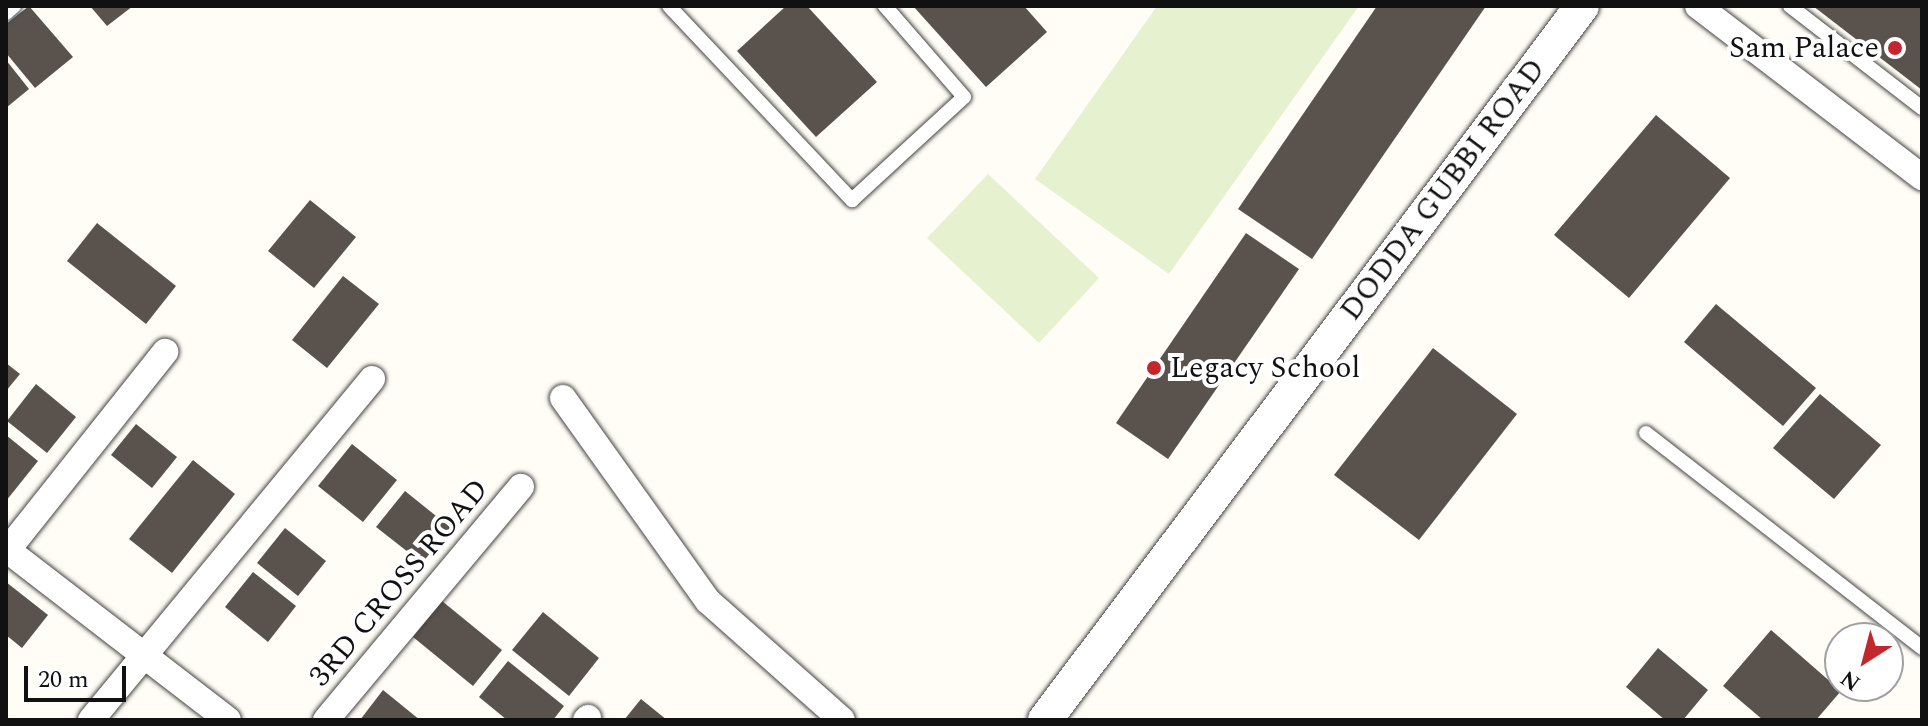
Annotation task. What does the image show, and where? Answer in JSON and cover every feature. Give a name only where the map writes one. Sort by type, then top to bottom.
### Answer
[{"type":"street","name":"DODDA GUBBI ROAD","points":[[1052,718],[1581,6]]},
{"type":"street","points":[[1698,6],[1922,177]]},
{"type":"street","points":[[165,352],[7,550],[228,720]]},
{"type":"street","points":[[91,720],[372,379]]},
{"type":"street","points":[[563,398],[708,601],[842,720]]},
{"type":"street","name":"3RD CROSS ROAD","points":[[326,720],[521,487]]},
{"type":"lane","points":[[6,13],[14,6]]},
{"type":"lane","points":[[669,6],[852,200],[964,97],[885,6]]},
{"type":"lane","points":[[1790,6],[1922,108]]},
{"type":"lane","points":[[1646,433],[1922,648]]},
{"type":"green space","points":[[1157,6],[1359,6],[1169,274],[1035,179]]},
{"type":"green space","points":[[988,174],[1099,278],[1039,343],[927,238]]},
{"type":"building","points":[[29,6],[73,57],[35,88],[6,53],[6,24]]},
{"type":"building","points":[[90,6],[133,6],[107,26]]},
{"type":"building","points":[[786,6],[807,6],[877,82],[816,137],[737,51]]},
{"type":"building","points":[[913,6],[1024,6],[1047,32],[986,87]]},
{"type":"building","points":[[1377,6],[1486,6],[1312,259],[1238,209]]},
{"type":"building","name":"Sam Palace","points":[[1813,6],[1922,6],[1922,90]]},
{"type":"building","points":[[6,60],[29,89],[6,108]]},
{"type":"building","points":[[1656,115],[1730,178],[1629,298],[1554,235]]},
{"type":"building","points":[[310,200],[356,237],[314,288],[268,251]]},
{"type":"building","points":[[97,223],[176,286],[146,324],[67,261]]},
{"type":"building","points":[[1246,233],[1299,269],[1168,459],[1116,423]]},
{"type":"building","points":[[343,276],[379,304],[327,368],[292,340]]},
{"type":"building","points":[[1716,304],[1816,388],[1783,426],[1684,342]]},
{"type":"building","points":[[1433,348],[1517,414],[1419,540],[1334,475]]},
{"type":"building","points":[[6,363],[20,374],[6,391]]},
{"type":"building","points":[[36,384],[76,417],[47,453],[7,421]]},
{"type":"building","points":[[1820,394],[1881,445],[1834,499],[1773,448]]},
{"type":"building","points":[[136,424],[177,457],[152,488],[111,455]]},
{"type":"building","points":[[6,435],[38,461],[6,501]]},
{"type":"building","points":[[352,444],[397,480],[363,522],[318,486]]},
{"type":"building","points":[[193,460],[235,494],[172,573],[129,539]]},
{"type":"building","points":[[405,491],[451,528],[422,563],[376,527]]},
{"type":"building","points":[[285,528],[326,561],[298,596],[257,563]]},
{"type":"building","points":[[253,572],[296,606],[268,642],[225,607]]},
{"type":"building","points":[[6,582],[48,615],[22,648],[6,635]]},
{"type":"building","points":[[442,601],[502,650],[473,686],[413,637]]},
{"type":"building","points":[[543,612],[599,658],[569,696],[512,650]]},
{"type":"building","points":[[1771,630],[1824,676],[1824,702],[1832,702],[1816,720],[1763,720],[1723,686]]},
{"type":"building","points":[[1658,648],[1708,690],[1683,720],[1665,720],[1626,687]]},
{"type":"building","points":[[508,661],[564,706],[553,720],[507,720],[479,697]]},
{"type":"building","points":[[383,690],[420,720],[360,720]]},
{"type":"building","points":[[641,699],[667,720],[624,720]]},
{"type":"place","name":"Sam Palace","points":[[1895,48]]},
{"type":"place","name":"Legacy School","points":[[1154,368]]}]
